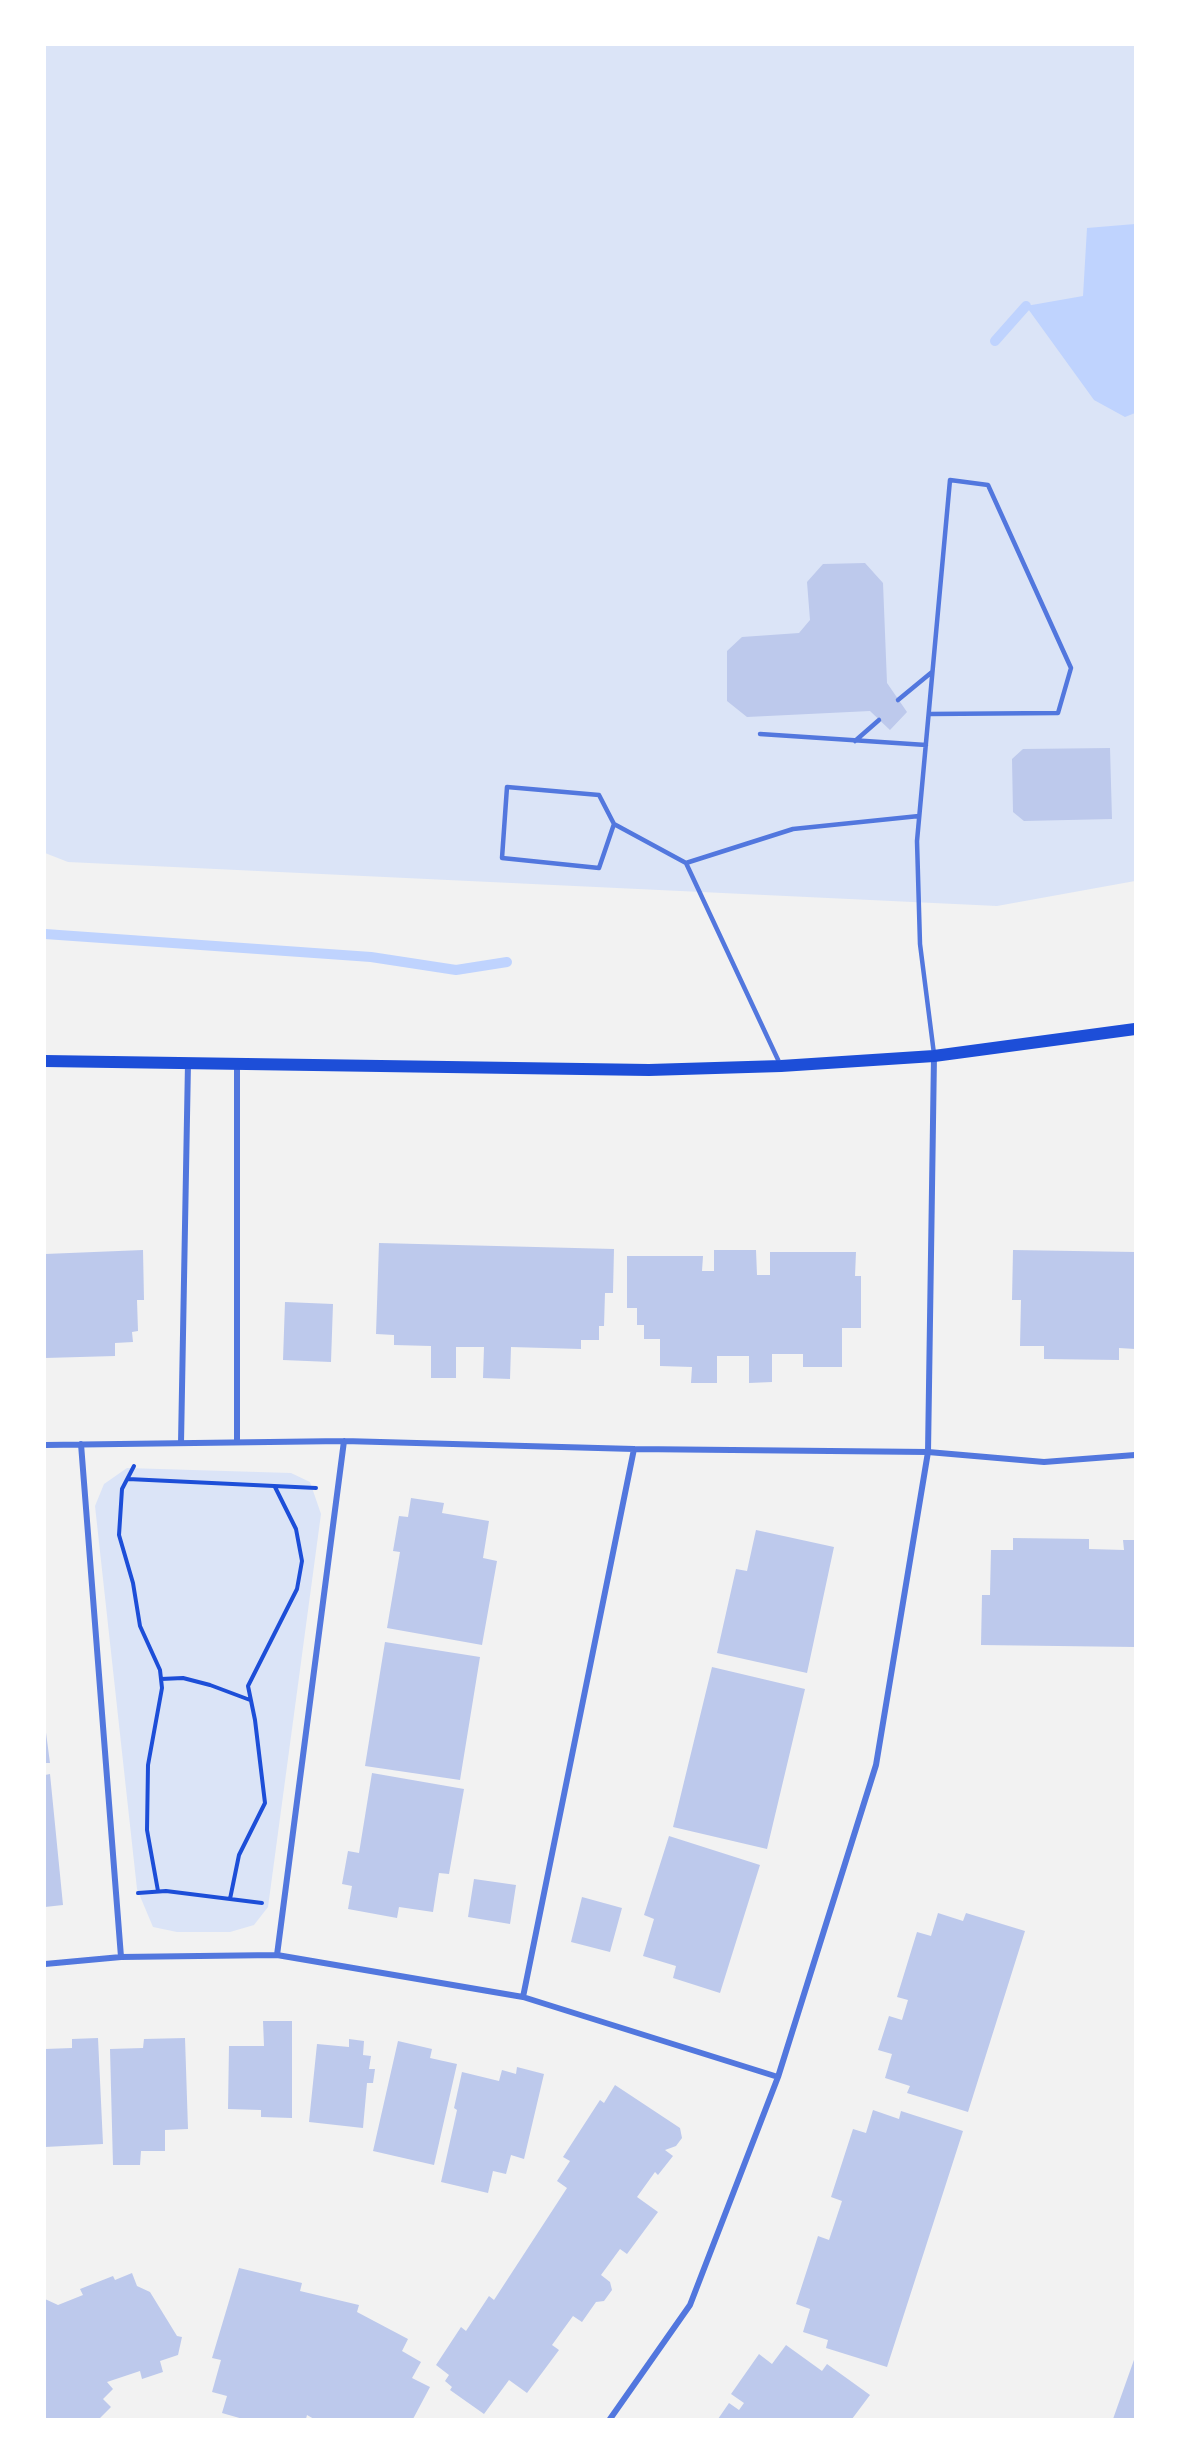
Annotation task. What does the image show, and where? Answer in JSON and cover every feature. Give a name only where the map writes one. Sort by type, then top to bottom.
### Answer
[{"type":"main road","points":[[45,1061],[649,1070],[781,1066],[934,1056],[1135,1029]]},
{"type":"street","points":[[610,2419],[690,2305],[778,2077],[876,1766],[928,1452],[934,1056]]},
{"type":"street","points":[[181,1443],[188,1063]]},
{"type":"street","points":[[237,1064],[237,1442]]},
{"type":"street","points":[[45,1445],[344,1441],[634,1449],[928,1452],[1044,1461],[1135,1455]]},
{"type":"street","points":[[277,1955],[344,1441]]},
{"type":"street","points":[[81,1444],[121,1957]]},
{"type":"street","points":[[523,1997],[634,1449]]},
{"type":"street","points":[[45,1964],[121,1957],[277,1955],[523,1997],[778,2077]]},
{"type":"lane","points":[[929,714],[1058,714],[1071,668],[988,485],[950,480],[917,841],[920,944],[934,1056]]},
{"type":"lane","points":[[898,700],[932,672]]},
{"type":"lane","points":[[855,741],[879,720]]},
{"type":"lane","points":[[760,734],[926,745]]},
{"type":"lane","points":[[614,824],[599,868],[502,858],[507,787],[599,795],[614,824],[686,863],[781,1066]]},
{"type":"lane","points":[[686,863],[793,829],[919,816]]},
{"type":"path","points":[[143,1443],[122,1489],[119,1535],[133,1583],[140,1626],[160,1670],[162,1688],[148,1766],[147,1820],[158,1892]]},
{"type":"path","points":[[128,1479],[337,1489]]},
{"type":"path","points":[[230,1899],[239,1855],[251,1836],[265,1803],[248,1686],[297,1589],[302,1561],[296,1529],[275,1486]]},
{"type":"path","points":[[161,1679],[183,1678],[251,1700]]},
{"type":"path","points":[[116,1894],[158,1892],[284,1906]]},
{"type":"shaded area","points":[[45,45],[1135,45],[1135,881],[997,906],[68,862],[45,853]]},
{"type":"shaded area","points":[[127,1468],[291,1473],[310,1482],[321,1514],[268,1907],[254,1925],[230,1932],[177,1932],[153,1927],[137,1889],[95,1506],[104,1484]]},
{"type":"water","points":[[1135,224],[1135,413],[1125,417],[1094,400],[1026,306],[1083,296],[1087,228]]},
{"type":"building","points":[[865,563],[883,583],[887,683],[907,712],[890,730],[870,711],[747,717],[727,701],[727,651],[742,637],[799,633],[810,620],[807,582],[823,564]]},
{"type":"building","points":[[1110,748],[1112,819],[1024,821],[1013,812],[1012,759],[1023,749]]},
{"type":"building","points":[[379,1243],[614,1249],[613,1293],[605,1293],[604,1326],[599,1326],[599,1340],[581,1340],[581,1349],[511,1347],[510,1379],[483,1378],[484,1347],[456,1347],[456,1378],[431,1378],[431,1346],[394,1345],[394,1335],[376,1334]]},
{"type":"building","points":[[143,1250],[144,1300],[137,1300],[138,1331],[132,1332],[133,1342],[115,1343],[115,1356],[45,1358],[45,1254]]},
{"type":"building","points":[[714,1250],[756,1250],[757,1275],[770,1275],[770,1252],[856,1252],[855,1276],[861,1276],[861,1328],[842,1328],[842,1367],[803,1367],[803,1354],[772,1354],[772,1382],[749,1383],[749,1356],[717,1356],[717,1383],[691,1383],[692,1367],[660,1366],[660,1339],[644,1339],[644,1325],[637,1325],[637,1308],[627,1308],[627,1256],[703,1256],[702,1271],[714,1271]]},
{"type":"building","points":[[1013,1250],[1135,1252],[1135,1349],[1119,1348],[1119,1360],[1044,1359],[1044,1346],[1020,1346],[1021,1300],[1012,1300]]},
{"type":"building","points":[[285,1302],[333,1304],[331,1362],[283,1360]]},
{"type":"building","points":[[411,1498],[444,1503],[442,1513],[489,1521],[483,1558],[497,1561],[482,1645],[387,1628],[400,1552],[393,1551],[399,1516],[408,1517]]},
{"type":"building","points":[[756,1530],[834,1547],[807,1673],[717,1653],[736,1569],[747,1571]]},
{"type":"building","points":[[1013,1538],[1089,1539],[1089,1549],[1124,1550],[1123,1540],[1135,1540],[1135,1647],[981,1645],[982,1595],[990,1595],[991,1550],[1013,1550]]},
{"type":"building","points":[[385,1642],[480,1657],[460,1780],[365,1766]]},
{"type":"building","points":[[712,1667],[805,1689],[767,1849],[673,1827]]},
{"type":"building","points":[[45,1725],[50,1763],[45,1763]]},
{"type":"building","points":[[372,1773],[464,1789],[449,1874],[439,1873],[433,1912],[399,1907],[397,1918],[348,1909],[352,1886],[342,1884],[348,1851],[359,1853]]},
{"type":"building","points":[[50,1774],[63,1905],[45,1907],[45,1775]]},
{"type":"building","points":[[669,1836],[760,1865],[720,1993],[673,1978],[676,1966],[643,1956],[654,1919],[644,1915]]},
{"type":"building","points":[[474,1879],[516,1885],[510,1924],[468,1917]]},
{"type":"building","points":[[582,1897],[622,1908],[610,1952],[571,1942]]},
{"type":"building","points":[[938,1913],[963,1921],[966,1913],[1025,1931],[968,2112],[907,2093],[910,2086],[885,2078],[892,2054],[878,2050],[889,2016],[902,2020],[908,2000],[897,1997],[917,1932],[931,1936]]},
{"type":"building","points":[[263,2021],[292,2021],[292,2118],[261,2117],[261,2110],[228,2109],[229,2046],[264,2046]]},
{"type":"building","points":[[98,2038],[103,2144],[45,2147],[45,2049],[72,2048],[72,2039]]},
{"type":"building","points":[[185,2038],[188,2129],[165,2130],[165,2151],[141,2151],[140,2165],[113,2165],[110,2049],[143,2048],[144,2039]]},
{"type":"building","points":[[349,2039],[364,2041],[363,2055],[371,2056],[369,2069],[375,2069],[373,2083],[367,2083],[363,2128],[309,2122],[317,2044],[349,2047]]},
{"type":"building","points":[[398,2041],[432,2049],[430,2058],[457,2064],[434,2165],[373,2151]]},
{"type":"building","points":[[517,2067],[544,2074],[524,2159],[511,2155],[506,2174],[493,2171],[488,2193],[441,2182],[457,2110],[454,2108],[462,2072],[499,2081],[502,2070],[516,2074]]},
{"type":"building","points":[[615,2085],[680,2128],[682,2138],[676,2146],[665,2150],[673,2156],[658,2175],[655,2172],[637,2197],[658,2212],[627,2254],[620,2249],[601,2275],[610,2282],[612,2290],[604,2301],[596,2302],[582,2322],[573,2316],[552,2345],[559,2350],[527,2393],[509,2380],[484,2414],[450,2390],[452,2387],[445,2381],[449,2375],[436,2365],[461,2327],[466,2331],[489,2296],[494,2300],[567,2188],[557,2181],[570,2161],[563,2157],[600,2100],[604,2103]]},
{"type":"building","points":[[873,2110],[899,2119],[901,2111],[963,2131],[887,2367],[826,2348],[828,2340],[803,2332],[810,2309],[796,2304],[818,2236],[829,2240],[842,2201],[831,2197],[853,2129],[866,2133]]},
{"type":"building","points":[[239,2268],[302,2283],[300,2291],[359,2305],[357,2312],[408,2339],[402,2351],[421,2362],[412,2378],[430,2387],[413,2419],[314,2419],[307,2415],[306,2419],[243,2419],[222,2413],[227,2396],[212,2392],[221,2360],[212,2358]]},
{"type":"building","points":[[132,2273],[137,2286],[150,2292],[177,2336],[182,2337],[178,2355],[160,2361],[163,2372],[142,2379],[140,2371],[107,2382],[113,2389],[103,2399],[111,2407],[99,2419],[45,2419],[45,2299],[58,2305],[83,2295],[80,2289],[113,2276],[115,2280]]},
{"type":"building","points":[[786,2345],[822,2371],[827,2364],[870,2395],[852,2419],[718,2419],[729,2403],[739,2410],[744,2403],[731,2394],[759,2354],[772,2364]]},
{"type":"building","points":[[1135,2357],[1135,2419],[1113,2419]]},
{"type":"waterway","points":[[995,341],[1026,306]]},
{"type":"waterway","points":[[45,934],[371,957],[456,970],[507,962]]}]
